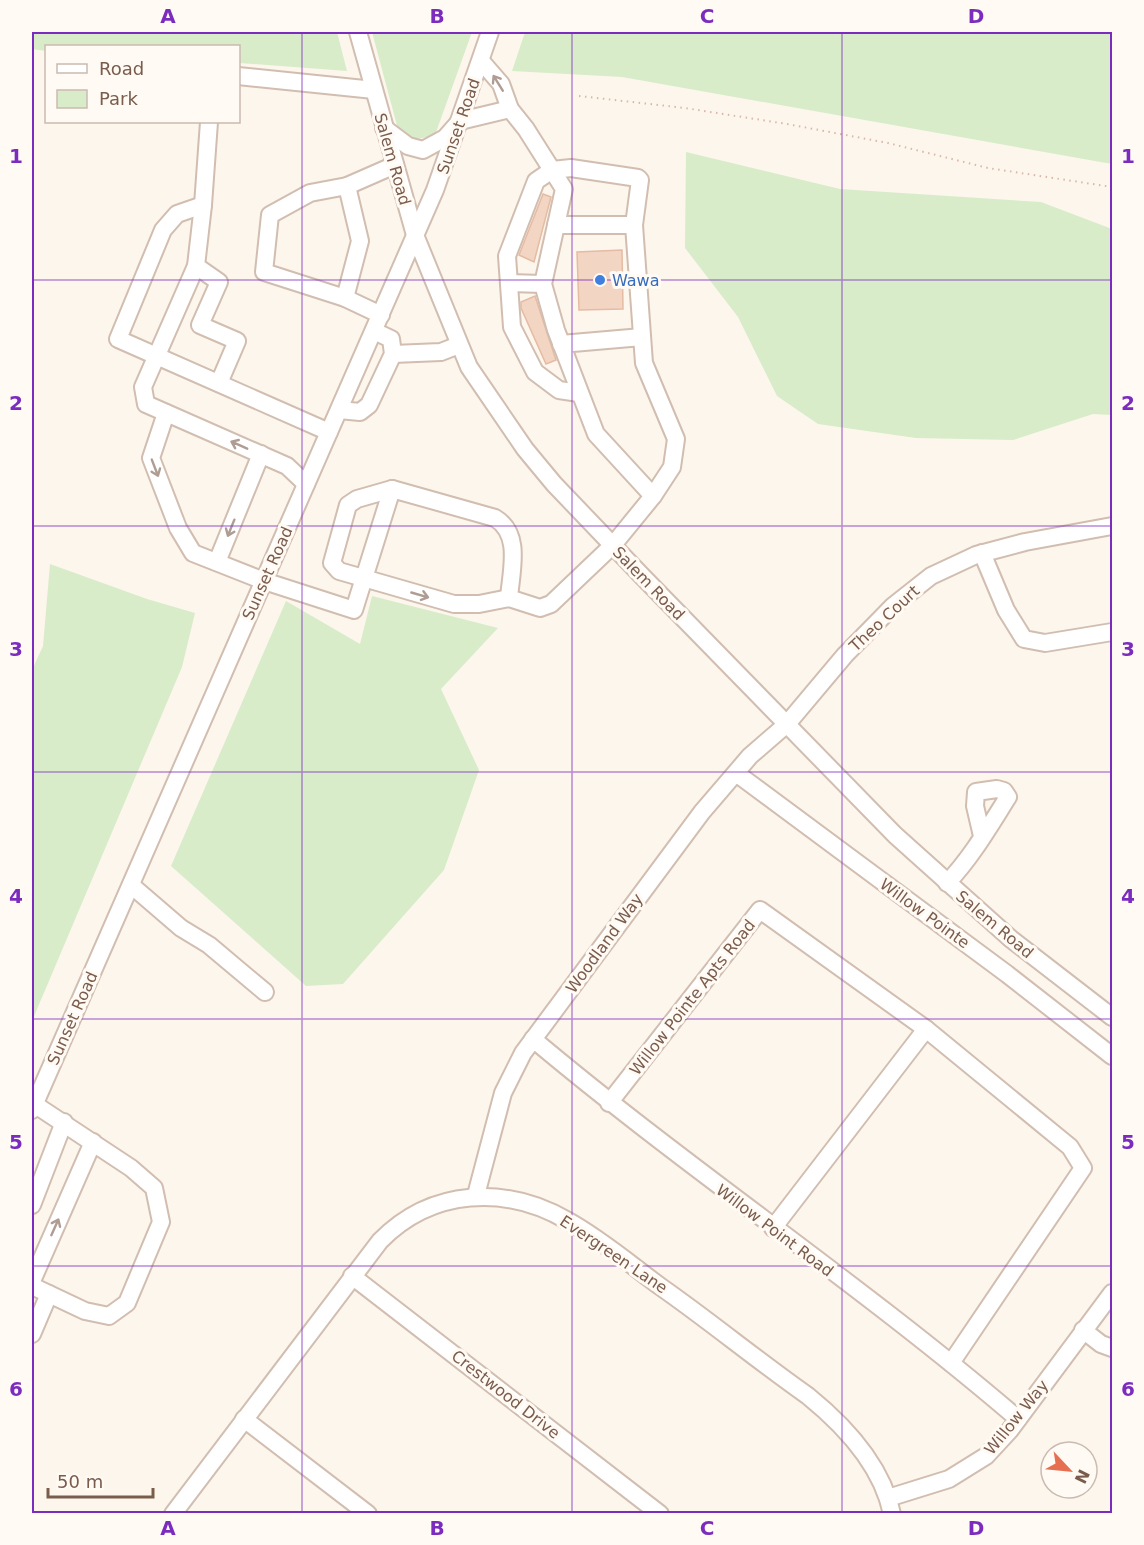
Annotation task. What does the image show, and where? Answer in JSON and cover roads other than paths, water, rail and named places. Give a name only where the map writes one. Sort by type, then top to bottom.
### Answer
[{"type":"street","name":"Salem Road","points":[[358,32],[415,235],[459,345],[478,382],[525,449],[613,545],[880,820],[947,884],[1035,958],[1113,1017]]},
{"type":"street","name":"Sunset Road","points":[[33,1107],[381,315],[460,121],[490,32]]},
{"type":"street","points":[[481,61],[501,84],[510,109],[564,189],[543,284],[561,344],[597,434],[652,496]]},
{"type":"street","points":[[240,76],[374,90]]},
{"type":"street","points":[[384,128],[408,146],[423,150],[445,138],[460,121],[510,109]]},
{"type":"street","points":[[209,123],[196,266],[143,387],[146,404],[287,466],[306,484]]},
{"type":"street","points":[[381,315],[345,298],[264,272],[270,214],[310,193],[347,186],[395,165]]},
{"type":"street","points":[[509,598],[513,547],[511,533],[506,524],[495,518],[392,489],[357,499],[348,505],[332,563],[339,571],[454,604],[479,604],[509,598],[546,608],[613,545],[672,467],[676,439],[644,363],[634,225],[640,180],[571,168],[552,171],[536,181],[507,256],[512,327],[535,372],[559,390],[579,393]]},
{"type":"street","points":[[345,298],[360,241],[347,186]]},
{"type":"street","points":[[203,205],[177,214],[163,230],[118,339],[329,432]]},
{"type":"street","points":[[556,225],[634,225]]},
{"type":"street","points":[[196,266],[219,282],[200,325],[237,341],[219,383]]},
{"type":"street","points":[[509,283],[543,284]]},
{"type":"street","points":[[339,410],[360,412],[369,405],[393,354],[391,339],[374,331]]},
{"type":"street","points":[[561,344],[642,337]]},
{"type":"street","points":[[393,354],[441,352],[459,345]]},
{"type":"street","points":[[166,413],[151,458],[178,528],[193,553],[264,581],[354,610],[392,489]]},
{"type":"street","points":[[217,562],[261,454]]},
{"type":"street","name":"Theo Court","points":[[787,724],[845,655],[901,599],[931,576],[982,553],[1025,542],[1113,526]]},
{"type":"street","points":[[982,553],[1006,610],[1024,639],[1045,643],[1113,632]]},
{"type":"street","name":"Woodland Way","points":[[476,1196],[503,1093],[515,1066],[702,812],[750,756],[787,724]]},
{"type":"street","name":"Willow Pointe","points":[[736,773],[1007,974],[1113,1056]]},
{"type":"street","points":[[947,884],[982,836]]},
{"type":"street","points":[[131,885],[181,928],[209,945],[265,992]]},
{"type":"street","name":"Willow Pointe Apts Road","points":[[609,1103],[760,910],[926,1029]]},
{"type":"street","points":[[773,1228],[926,1029],[1070,1147],[1083,1168],[951,1363]]},
{"type":"street","name":"Willow Point Road","points":[[533,1039],[609,1103],[951,1363],[1018,1419]]},
{"type":"street","points":[[32,1286],[86,1311],[109,1316],[127,1304],[161,1222],[154,1188],[64,1122],[33,1107]]},
{"type":"street","points":[[32,1205],[64,1122]]},
{"type":"street","points":[[32,1281],[93,1142]]},
{"type":"street","name":"Evergreen Lane","points":[[173,1514],[352,1276],[385,1236],[411,1216],[448,1200],[476,1196],[529,1205],[554,1214],[628,1261],[834,1418],[867,1457],[890,1506]]},
{"type":"street","name":"Crestwood Drive","points":[[352,1276],[660,1514]]},
{"type":"street","points":[[32,1334],[49,1294]]},
{"type":"street","name":"Willow Way","points":[[890,1506],[958,1474],[986,1456],[1018,1419],[1083,1330],[1110,1300]]},
{"type":"street","points":[[1083,1330],[1101,1344],[1113,1348]]},
{"type":"street","points":[[244,1419],[368,1514]]},
{"type":"place","name":"Wawa","points":[[600,280]]}]
